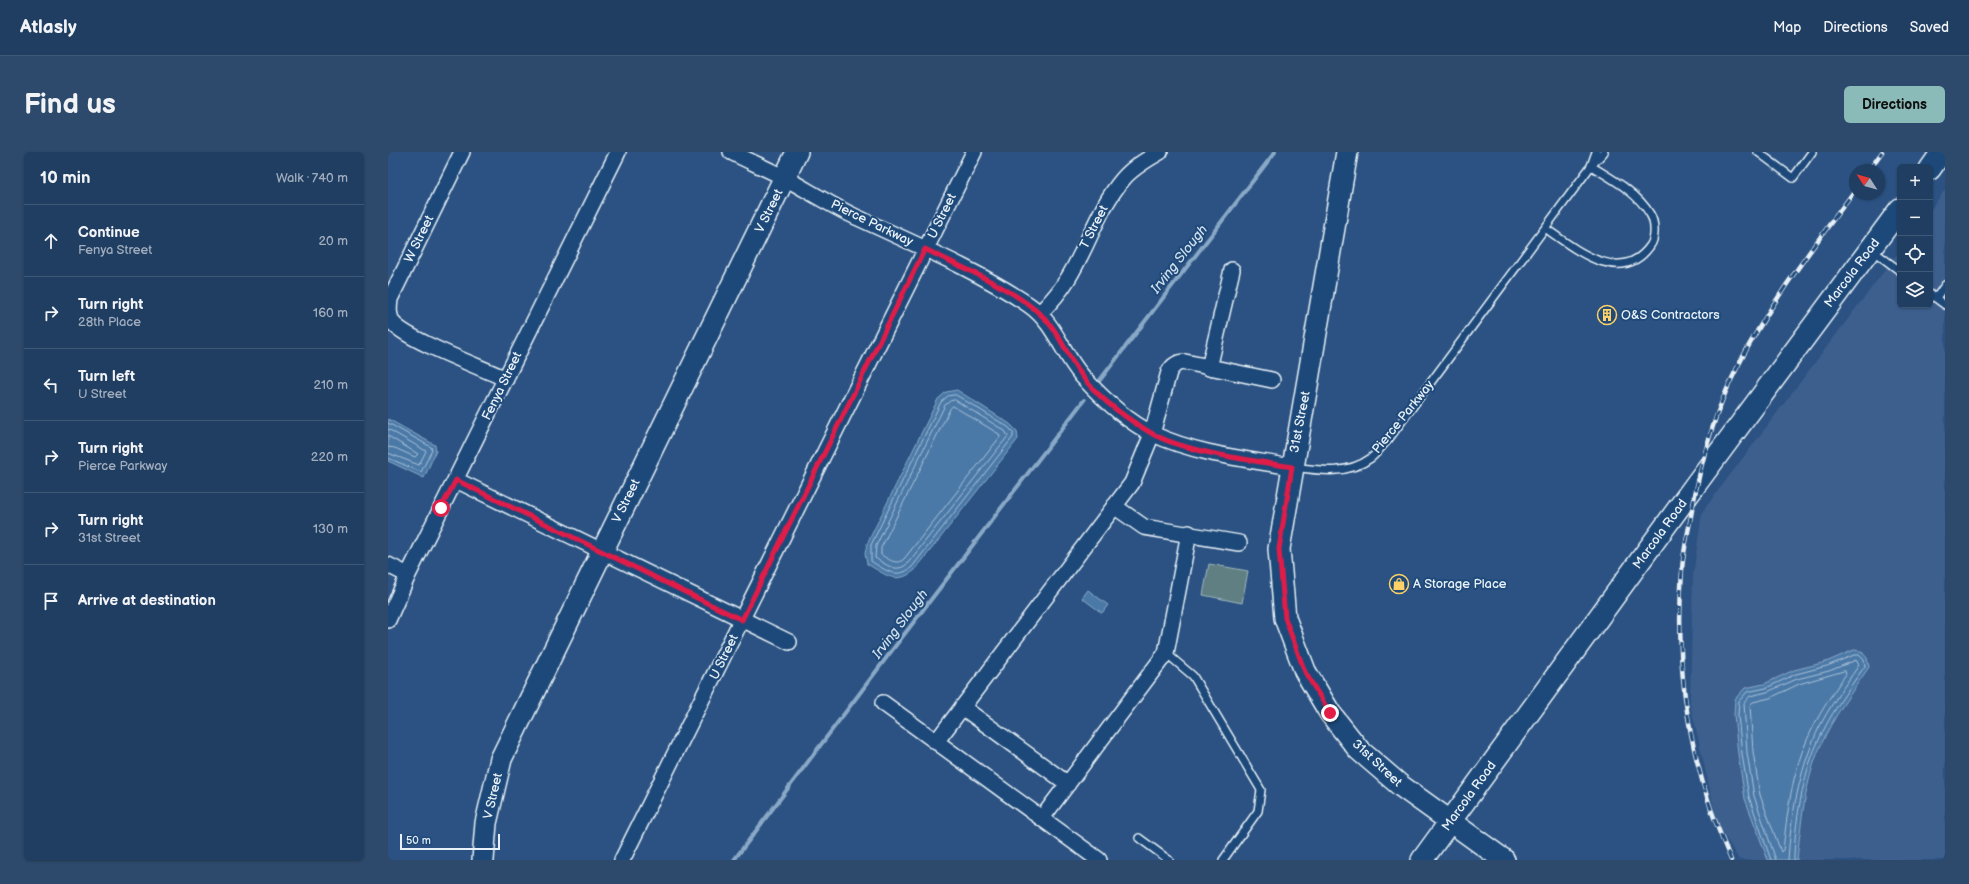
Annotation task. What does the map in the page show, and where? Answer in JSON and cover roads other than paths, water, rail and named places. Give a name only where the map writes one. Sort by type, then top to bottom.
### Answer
[{"type":"street","name":"W Street","points":[[462,152],[390,299],[388,311],[394,323],[420,340],[506,379]]},
{"type":"street","name":"Fenya Street","points":[[388,620],[408,575],[618,152]]},
{"type":"street","name":"Pierce Parkway","points":[[731,152],[785,178],[849,213],[925,249],[1003,289],[1040,313],[1058,337],[1079,372],[1095,391],[1112,406],[1152,434],[1196,449],[1292,467]]},
{"type":"street","name":"V Street","points":[[483,860],[486,823],[501,759],[797,152]]},
{"type":"street","name":"U Street","points":[[622,860],[974,152]]},
{"type":"street","name":"T Street","points":[[1040,313],[1054,299],[1068,279],[1107,201],[1124,178],[1147,159],[1160,152]]},
{"type":"street","name":"31st Street","points":[[1347,152],[1279,549],[1285,618],[1305,672],[1330,713],[1359,750],[1401,786],[1504,860]]},
{"type":"street","points":[[1933,165],[1942,152]]},
{"type":"street","name":"Marcola Road","points":[[1422,860],[1897,213]]},
{"type":"street","points":[[1209,368],[1232,270]]},
{"type":"street","points":[[936,742],[1132,483],[1152,434],[1172,366],[1178,362],[1185,362],[1272,380]]},
{"type":"street","points":[[456,480],[789,642]]},
{"type":"street","points":[[1114,506],[1144,527],[1189,533],[1239,543]]},
{"type":"street","points":[[1042,818],[1166,653],[1189,533]]},
{"type":"street","points":[[388,565],[408,575]]},
{"type":"street","points":[[883,703],[1099,860]]},
{"type":"street","points":[[962,708],[1068,784]]},
{"type":"lane","name":"Pierce Parkway","points":[[1592,166],[1596,152]]},
{"type":"lane","name":"Pierce Parkway","points":[[1292,467],[1338,471],[1349,469],[1371,458],[1402,422],[1592,166],[1604,152]]},
{"type":"lane","points":[[1758,152],[1793,178],[1812,152]]},
{"type":"lane","points":[[1546,228],[1575,249],[1592,258],[1608,263],[1623,264],[1634,262],[1647,251],[1653,242],[1654,233],[1651,215],[1641,202],[1622,186],[1592,166]]},
{"type":"lane","points":[[1870,249],[1897,269]]},
{"type":"lane","points":[[1945,286],[1933,296],[1945,305]]},
{"type":"lane","points":[[1166,653],[1192,676],[1261,790],[1258,811],[1223,860]]},
{"type":"lane","points":[[1139,838],[1169,860]]},
{"type":"water","points":[[957,390],[1010,424],[1017,431],[1018,439],[915,570],[908,575],[896,578],[885,575],[867,564],[865,554],[867,544],[938,399],[946,392]]},
{"type":"water","points":[[388,419],[435,445],[436,451],[424,478],[388,461]]},
{"type":"water","points":[[1088,590],[1108,605],[1102,613],[1082,598]]},
{"type":"water","points":[[1854,650],[1861,651],[1867,658],[1869,667],[1831,725],[1816,758],[1804,802],[1797,860],[1768,860],[1745,799],[1734,715],[1735,699],[1745,688],[1764,684],[1794,670],[1826,662]]},
{"type":"waterway","name":"Irving Slough","points":[[1100,380],[1275,152]]},
{"type":"waterway","name":"Irving Slough","points":[[734,860],[893,649],[1084,400]]},
{"type":"railway","points":[[1873,164],[1882,152]]},
{"type":"railway","points":[[1731,860],[1713,816],[1702,780],[1684,691],[1680,630],[1680,600],[1684,550],[1708,440],[1729,385],[1750,344],[1777,299],[1849,198]]},
{"type":"place","name":"O&S Contractors","points":[[1607,315]]},
{"type":"place","name":"A Storage Place","points":[[1399,584]]}]
